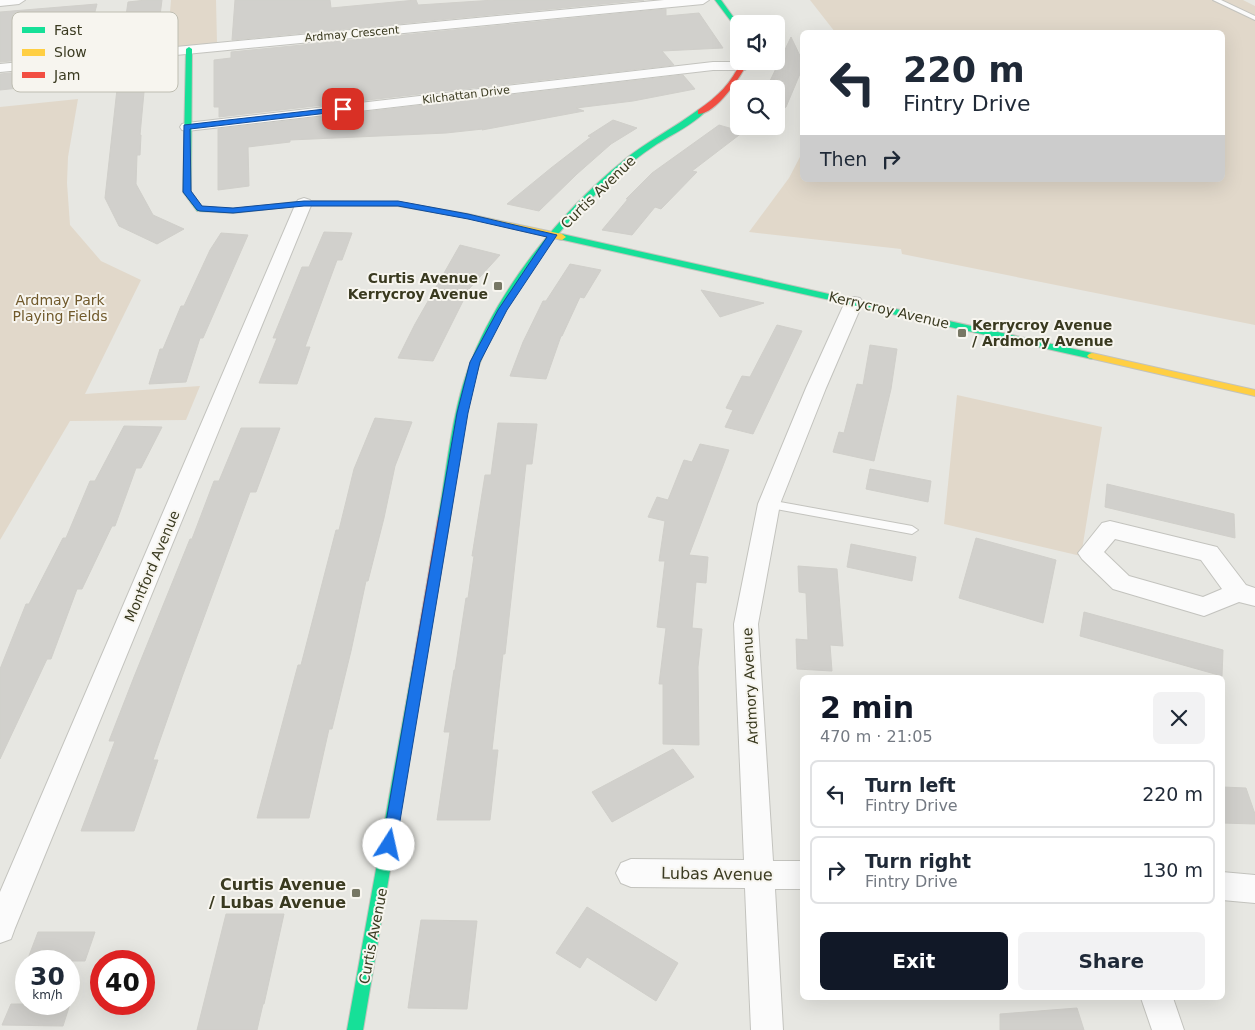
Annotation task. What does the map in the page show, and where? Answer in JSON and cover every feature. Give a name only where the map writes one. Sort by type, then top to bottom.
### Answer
[{"type":"street","points":[[0,2],[18,0]]},
{"type":"street","name":"Ardmay Crescent","points":[[178,50],[703,0]]},
{"type":"street","points":[[718,0],[730,17]]},
{"type":"street","points":[[186,127],[189,49]]},
{"type":"street","name":"Kilchattan Drive","points":[[186,127],[730,65]]},
{"type":"street","name":"Curtis Avenue","points":[[355,1030],[466,396],[475,362],[503,310],[553,235],[627,161],[724,95],[738,80],[742,70]]},
{"type":"street","name":"Kerrycroy Avenue","points":[[186,127],[187,192],[200,208],[233,210],[304,203],[398,204],[468,216],[1255,392]]},
{"type":"street","name":"Montford Avenue","points":[[0,928],[304,203]]},
{"type":"street","name":"Ardmory Avenue","points":[[767,1030],[746,624],[769,504],[816,388],[854,302]]},
{"type":"street","points":[[1110,529],[1200,551],[1209,554],[1247,594],[1204,607],[1121,583],[1090,553],[1110,529]]},
{"type":"street","name":"Lubas Avenue","points":[[631,873],[800,875]]},
{"type":"street","points":[[1225,886],[1255,889]]},
{"type":"street","points":[[1158,1000],[1168,1030]]},
{"type":"lane","points":[[1216,0],[1255,18]]},
{"type":"lane","points":[[769,504],[912,530]]},
{"type":"green space","points":[[171,0],[216,0],[217,43],[178,48],[178,12],[170,12]]},
{"type":"green space","points":[[810,0],[1243,0],[1255,6],[1255,325],[902,254],[901,249],[749,232],[789,178],[800,157],[800,182],[1225,182],[1225,30],[833,30]]},
{"type":"green space","name":"Ardmay Park Playing Fields","points":[[78,99],[68,157],[67,183],[70,225],[101,261],[141,280],[85,394],[200,386],[186,420],[70,421],[0,540],[0,107]]},
{"type":"green space","points":[[957,395],[1102,427],[1081,556],[944,524]]},
{"type":"building","points":[[162,0],[160,12],[127,12],[128,2]]},
{"type":"building","points":[[235,0],[330,0],[331,8],[416,0],[418,5],[495,0],[644,0],[232,40]]},
{"type":"building","points":[[97,4],[95,12],[12,12],[12,61],[0,62],[0,12]]},
{"type":"building","points":[[666,9],[666,16],[699,13],[723,48],[662,51],[674,65],[219,117],[219,107],[214,107],[214,60],[231,58],[231,52]]},
{"type":"building","points":[[791,37],[800,56],[800,74],[785,108],[785,80],[779,80],[780,79],[770,80],[775,70],[785,70],[785,50]]},
{"type":"building","points":[[12,73],[12,89],[0,90],[0,74]]},
{"type":"building","points":[[683,75],[695,89],[633,101],[576,108],[584,111],[482,130],[290,140],[290,142],[248,147],[249,186],[218,190],[218,129]]},
{"type":"building","points":[[117,92],[144,92],[140,155],[137,155],[136,184],[153,215],[184,229],[157,244],[119,226],[105,198]]},
{"type":"building","points":[[613,120],[637,128],[611,144],[539,211],[507,204],[591,137],[588,136]]},
{"type":"building","points":[[719,125],[730,128],[730,135],[739,135],[692,171],[697,172],[661,209],[655,207],[632,235],[602,230],[628,199],[626,199],[652,173]]},
{"type":"building","points":[[324,232],[352,233],[342,260],[337,260],[305,347],[310,347],[297,384],[259,383],[277,338],[273,338],[302,267],[309,267]]},
{"type":"building","points":[[221,233],[248,235],[203,338],[200,338],[186,382],[149,384],[160,349],[163,349],[181,306],[184,306],[210,250]]},
{"type":"building","points":[[460,245],[500,255],[469,289],[433,361],[398,358],[415,324]]},
{"type":"building","points":[[570,264],[601,270],[584,298],[580,297],[561,336],[546,379],[510,376],[523,342],[543,301],[546,301]]},
{"type":"building","points":[[701,290],[764,303],[720,317]]},
{"type":"building","points":[[777,325],[802,331],[753,434],[725,427],[733,410],[726,408],[742,376],[750,377]]},
{"type":"building","points":[[870,345],[897,349],[891,389],[874,461],[833,452],[839,432],[844,433],[857,384],[863,385]]},
{"type":"building","points":[[375,418],[412,422],[395,466],[332,729],[329,729],[309,818],[257,818],[298,665],[301,665],[336,530],[339,530],[354,469]]},
{"type":"building","points":[[498,423],[537,424],[532,464],[526,464],[505,654],[503,654],[492,750],[498,750],[490,820],[437,820],[450,732],[444,732],[466,598],[468,598],[474,556],[472,556],[485,475],[491,475]]},
{"type":"building","points":[[124,426],[162,427],[141,468],[136,468],[115,526],[112,526],[82,589],[77,589],[51,659],[47,659],[0,759],[0,669],[26,604],[29,604],[63,538],[66,538],[90,481],[95,481]]},
{"type":"building","points":[[241,428],[280,428],[256,492],[250,492],[182,677],[153,760],[158,760],[134,831],[81,831],[115,741],[109,741],[134,677],[190,539],[192,539],[214,481],[219,481]]},
{"type":"building","points":[[700,444],[729,450],[689,555],[708,557],[706,583],[696,582],[692,628],[702,629],[698,667],[699,745],[663,744],[663,684],[659,684],[666,628],[657,627],[665,561],[659,561],[665,521],[648,517],[657,497],[668,500],[684,460],[692,462]]},
{"type":"building","points":[[870,469],[931,481],[928,502],[866,489]]},
{"type":"building","points":[[1107,484],[1234,514],[1235,538],[1105,507]]},
{"type":"building","points":[[976,538],[1056,560],[1043,623],[959,598]]},
{"type":"building","points":[[851,544],[916,557],[912,581],[847,567]]},
{"type":"building","points":[[798,566],[837,569],[843,646],[830,645],[832,671],[797,669],[796,639],[808,640],[806,593],[799,592]]},
{"type":"building","points":[[1084,612],[1223,650],[1222,675],[1218,675],[1080,636]]},
{"type":"building","points":[[673,749],[694,777],[612,822],[592,792]]},
{"type":"building","points":[[1225,787],[1246,788],[1255,814],[1255,824],[1225,823]]},
{"type":"building","points":[[587,907],[678,963],[656,1001],[587,957],[580,968],[556,953]]},
{"type":"building","points":[[226,914],[284,914],[257,1030],[197,1030]]},
{"type":"building","points":[[421,920],[477,921],[467,1009],[408,1008]]},
{"type":"building","points":[[38,932],[95,932],[85,961],[80,961],[80,950],[31,950]]},
{"type":"building","points":[[11,1004],[15,1004],[15,1015],[66,1015],[63,1026],[2,1025]]},
{"type":"building","points":[[1077,1008],[1084,1030],[1000,1030],[1000,1014]]},
{"type":"traffic: fast","points":[[718,0],[730,17]]},
{"type":"traffic: fast","points":[[189,49],[187,192],[200,209],[233,211],[304,203],[386,204]]},
{"type":"traffic: fast","points":[[444,518],[463,405],[473,369],[499,313],[517,285],[558,230],[603,182],[634,156],[701,112]]},
{"type":"traffic: fast","points":[[562,237],[1092,356]]},
{"type":"traffic: fast","points":[[355,1030],[418,670]]},
{"type":"traffic: slow","points":[[386,204],[398,204],[468,216],[562,237]]},
{"type":"traffic: slow","points":[[1092,356],[1255,393]]},
{"type":"traffic: jam","points":[[701,112],[733,84],[741,70]]},
{"type":"traffic: jam","points":[[418,670],[444,518]]},
{"type":"place","name":"Curtis Avenue / Kerrycroy Avenue","points":[[498,286]]},
{"type":"place","name":"Kerrycroy Avenue / Ardmory Avenue","points":[[962,333]]},
{"type":"place","name":"Curtis Avenue / Lubas Avenue","points":[[356,893]]},
{"type":"route","points":[[343,109],[186,127],[187,192],[200,208],[233,210],[304,203],[398,204],[468,216],[553,235],[503,310],[475,362],[462,413],[389,845]]}]
